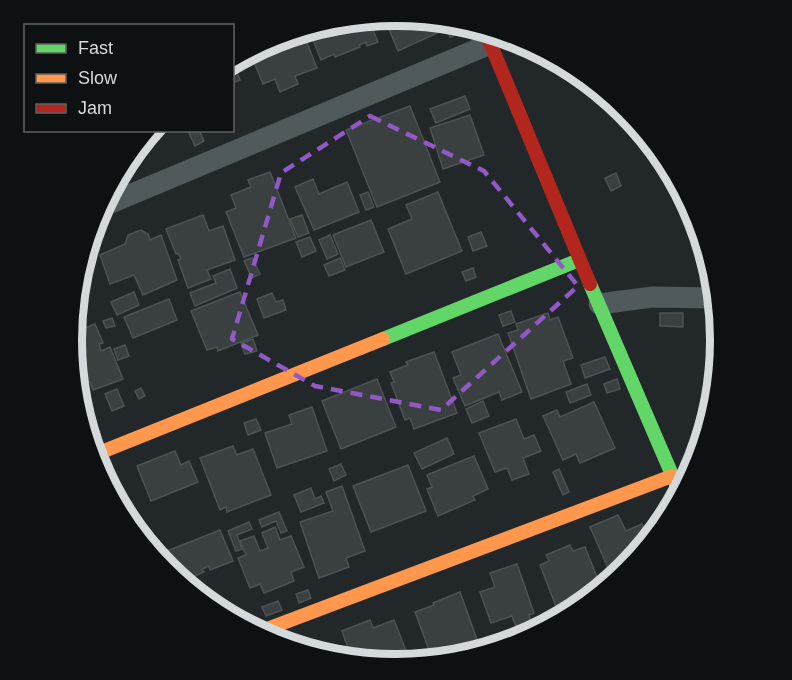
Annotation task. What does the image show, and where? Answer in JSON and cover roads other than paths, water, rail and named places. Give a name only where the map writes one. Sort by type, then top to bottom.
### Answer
[{"type":"street","points":[[114,201],[488,39]]},
{"type":"street","points":[[488,39],[579,260],[676,484]]},
{"type":"street","points":[[102,451],[579,260]]},
{"type":"street","points":[[599,304],[653,297],[708,298]]},
{"type":"street","points":[[270,628],[672,476]]}]
